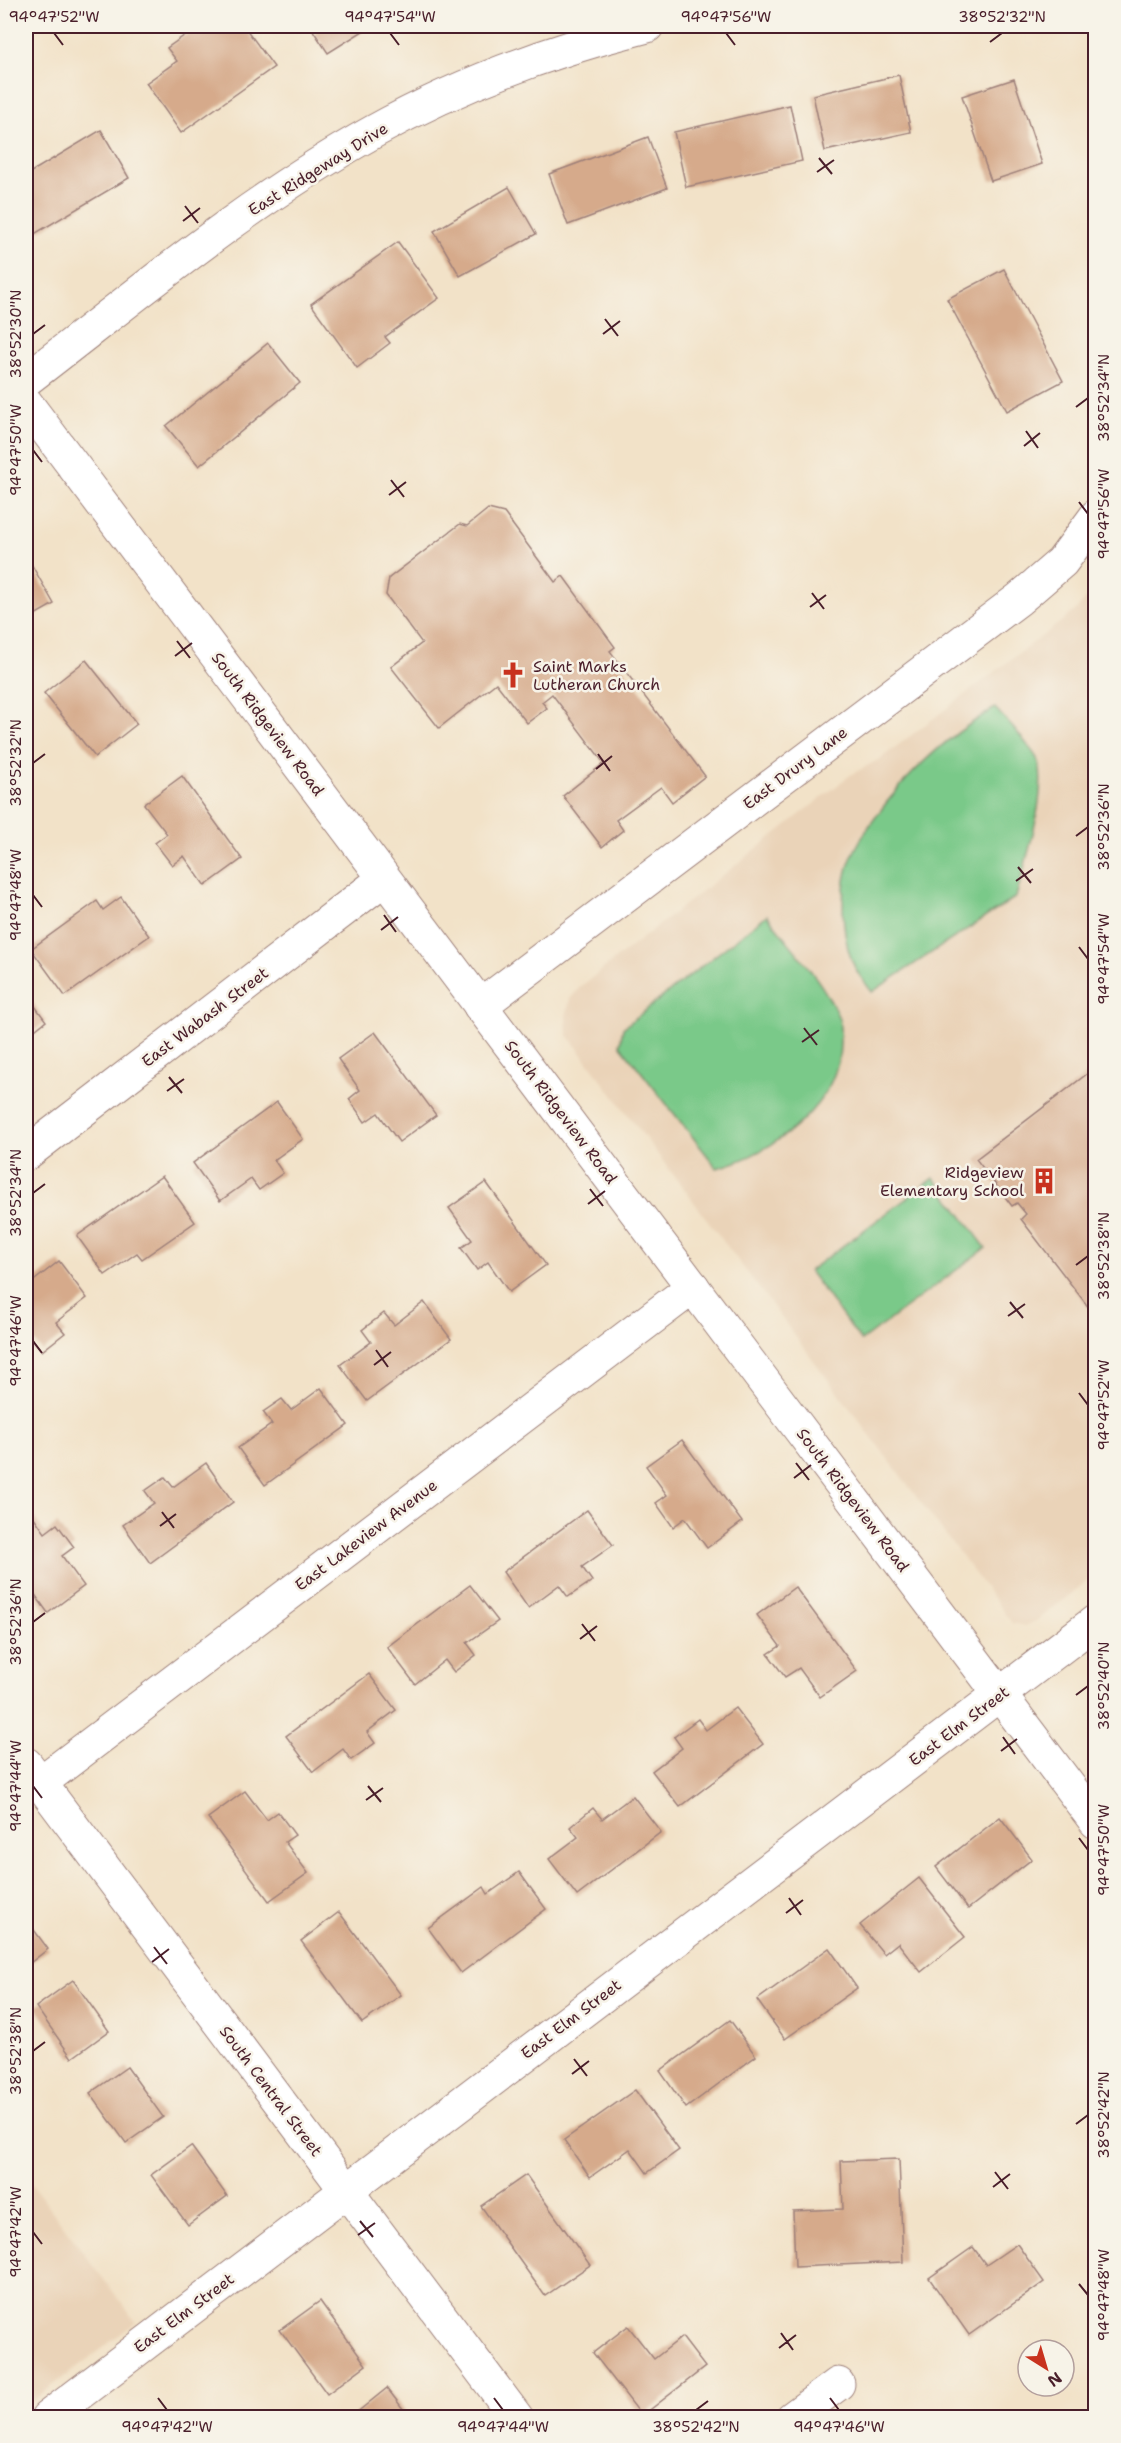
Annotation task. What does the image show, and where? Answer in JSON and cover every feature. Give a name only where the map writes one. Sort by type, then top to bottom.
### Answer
[{"type":"street","name":"East Ridgeway Drive","points":[[26,380],[259,203],[373,132],[484,78],[588,41],[647,26]]},
{"type":"street","name":"South Ridgeview Road","points":[[26,403],[1095,1822]]},
{"type":"street","name":"East Drury Lane","points":[[480,1006],[1019,599],[1062,562],[1095,516]]},
{"type":"street","name":"East Wabash Street","points":[[26,1154],[384,879]]},
{"type":"street","name":"East Lakeview Avenue","points":[[33,1773],[693,1287]]},
{"type":"street","name":"East Elm Street","points":[[47,2418],[1095,1622]]},
{"type":"street","name":"South Central Street","points":[[33,1773],[517,2418]]},
{"type":"street","points":[[792,2418],[838,2384]]},
{"type":"shaded area","points":[[1095,589],[1095,1575],[1036,1621],[1025,1626],[1012,1623],[567,1034],[566,1016],[570,999],[580,987],[852,774],[880,759],[1075,611]]},
{"type":"shaded area","points":[[26,2177],[136,2322],[26,2406]]},
{"type":"green space","points":[[995,708],[1037,758],[1041,777],[1038,811],[1016,897],[872,992],[856,970],[845,934],[843,895],[851,858],[872,822],[912,773],[943,744]]},
{"type":"green space","points":[[767,915],[815,976],[838,1016],[840,1030],[838,1062],[830,1084],[801,1122],[760,1151],[717,1168],[620,1045],[623,1028]]},
{"type":"green space","points":[[934,1178],[986,1248],[861,1341],[809,1271]]},
{"type":"building","points":[[198,26],[244,26],[274,67],[181,133],[146,83],[177,61],[167,48]]},
{"type":"building","points":[[310,26],[371,26],[328,53]]},
{"type":"building","points":[[899,75],[911,132],[825,151],[813,95]]},
{"type":"building","points":[[1014,79],[1042,164],[991,181],[962,96]]},
{"type":"building","points":[[790,105],[802,161],[686,187],[674,132]]},
{"type":"building","points":[[101,130],[129,178],[26,239],[26,175]]},
{"type":"building","points":[[648,137],[667,188],[568,225],[549,174]]},
{"type":"building","points":[[509,187],[536,234],[460,276],[434,231]]},
{"type":"building","points":[[398,242],[439,298],[385,337],[390,343],[357,368],[311,304]]},
{"type":"building","points":[[1004,269],[1063,381],[1007,411],[947,299]]},
{"type":"building","points":[[268,343],[300,383],[199,466],[166,426]]},
{"type":"building","name":"Saint Marks Lutheran Church","points":[[488,509],[504,513],[555,582],[563,576],[615,647],[610,651],[705,776],[672,802],[661,787],[616,820],[623,830],[602,847],[563,796],[604,763],[552,694],[542,702],[547,708],[527,723],[496,683],[439,728],[391,667],[422,643],[386,595],[389,578],[460,524],[467,526]]},
{"type":"building","points":[[26,555],[54,604],[26,620]]},
{"type":"building","points":[[86,660],[137,724],[95,757],[44,693]]},
{"type":"building","points":[[182,776],[242,859],[205,886],[184,856],[172,865],[155,843],[167,834],[144,804]]},
{"type":"building","points":[[121,897],[149,936],[65,996],[31,949],[97,901],[103,910]]},
{"type":"building","points":[[26,994],[46,1021],[26,1037]]},
{"type":"building","points":[[375,1032],[436,1115],[399,1142],[378,1113],[365,1122],[349,1099],[360,1090],[338,1059]]},
{"type":"building","name":"Ridgeview Elementary School","points":[[1096,1067],[1096,1317],[1021,1219],[1026,1214],[1017,1203],[1012,1206],[976,1159]]},
{"type":"building","points":[[277,1102],[303,1139],[274,1160],[283,1173],[259,1190],[251,1179],[220,1201],[193,1163]]},
{"type":"building","points":[[162,1176],[195,1222],[142,1259],[137,1253],[105,1275],[77,1236]]},
{"type":"building","points":[[486,1182],[546,1265],[509,1292],[488,1262],[477,1270],[461,1248],[472,1240],[449,1208]]},
{"type":"building","points":[[59,1261],[87,1298],[56,1322],[65,1333],[42,1351],[31,1338],[26,1342],[26,1287]]},
{"type":"building","points":[[424,1302],[451,1339],[367,1401],[340,1365],[371,1342],[362,1330],[384,1313],[394,1325]]},
{"type":"building","points":[[321,1388],[348,1425],[265,1485],[238,1448],[272,1424],[263,1412],[282,1399],[291,1410]]},
{"type":"building","points":[[682,1440],[742,1522],[707,1548],[685,1518],[673,1527],[656,1503],[667,1495],[646,1466]]},
{"type":"building","points":[[206,1463],[233,1502],[150,1563],[123,1525],[154,1503],[145,1491],[165,1477],[173,1487]]},
{"type":"building","points":[[26,1506],[45,1533],[57,1524],[74,1547],[62,1556],[84,1586],[48,1613],[26,1582]]},
{"type":"building","points":[[587,1510],[613,1545],[582,1567],[592,1581],[568,1597],[559,1585],[528,1608],[503,1572]]},
{"type":"building","points":[[470,1585],[498,1621],[467,1643],[476,1655],[454,1672],[445,1660],[415,1684],[387,1647]]},
{"type":"building","points":[[795,1587],[857,1671],[820,1697],[799,1668],[785,1677],[768,1654],[780,1646],[757,1615]]},
{"type":"building","points":[[369,1674],[396,1710],[367,1732],[375,1743],[351,1760],[343,1749],[313,1772],[286,1736]]},
{"type":"building","points":[[735,1708],[763,1744],[680,1807],[652,1771],[682,1748],[674,1737],[698,1719],[706,1730]]},
{"type":"building","points":[[245,1791],[267,1820],[278,1812],[295,1835],[285,1842],[308,1873],[269,1901],[208,1818]]},
{"type":"building","points":[[633,1796],[661,1832],[577,1896],[549,1859],[578,1837],[570,1827],[593,1808],[602,1819]]},
{"type":"building","points":[[1000,1817],[1032,1859],[968,1909],[936,1867]]},
{"type":"building","points":[[519,1872],[546,1909],[461,1973],[428,1928],[484,1887],[488,1894]]},
{"type":"building","points":[[919,1878],[965,1937],[921,1972],[898,1943],[884,1954],[860,1925]]},
{"type":"building","points":[[339,1912],[401,1995],[362,2023],[301,1941]]},
{"type":"building","points":[[26,1919],[48,1949],[26,1966]]},
{"type":"building","points":[[829,1948],[857,1988],[785,2039],[757,2000]]},
{"type":"building","points":[[73,1980],[109,2031],[72,2058],[36,2007]]},
{"type":"building","points":[[730,2020],[756,2056],[686,2108],[660,2071]]},
{"type":"building","points":[[127,2067],[163,2117],[126,2143],[90,2093]]},
{"type":"building","points":[[635,2090],[679,2150],[647,2173],[630,2149],[590,2177],[564,2140]]},
{"type":"building","points":[[191,2146],[227,2196],[188,2225],[151,2175]]},
{"type":"building","points":[[899,2159],[903,2262],[795,2267],[793,2211],[843,2209],[841,2161]]},
{"type":"building","points":[[526,2175],[590,2265],[545,2296],[481,2206]]},
{"type":"building","points":[[1017,2244],[1044,2282],[969,2335],[929,2278],[973,2247],[986,2265]]},
{"type":"building","points":[[320,2301],[366,2365],[327,2394],[280,2330]]},
{"type":"building","points":[[628,2326],[654,2359],[682,2337],[705,2367],[642,2416],[593,2353]]},
{"type":"building","points":[[387,2388],[410,2418],[350,2418]]},
{"type":"place","name":"Saint Marks Lutheran Church","points":[[513,675]]},
{"type":"place","name":"Ridgeview Elementary School","points":[[1044,1181]]}]
